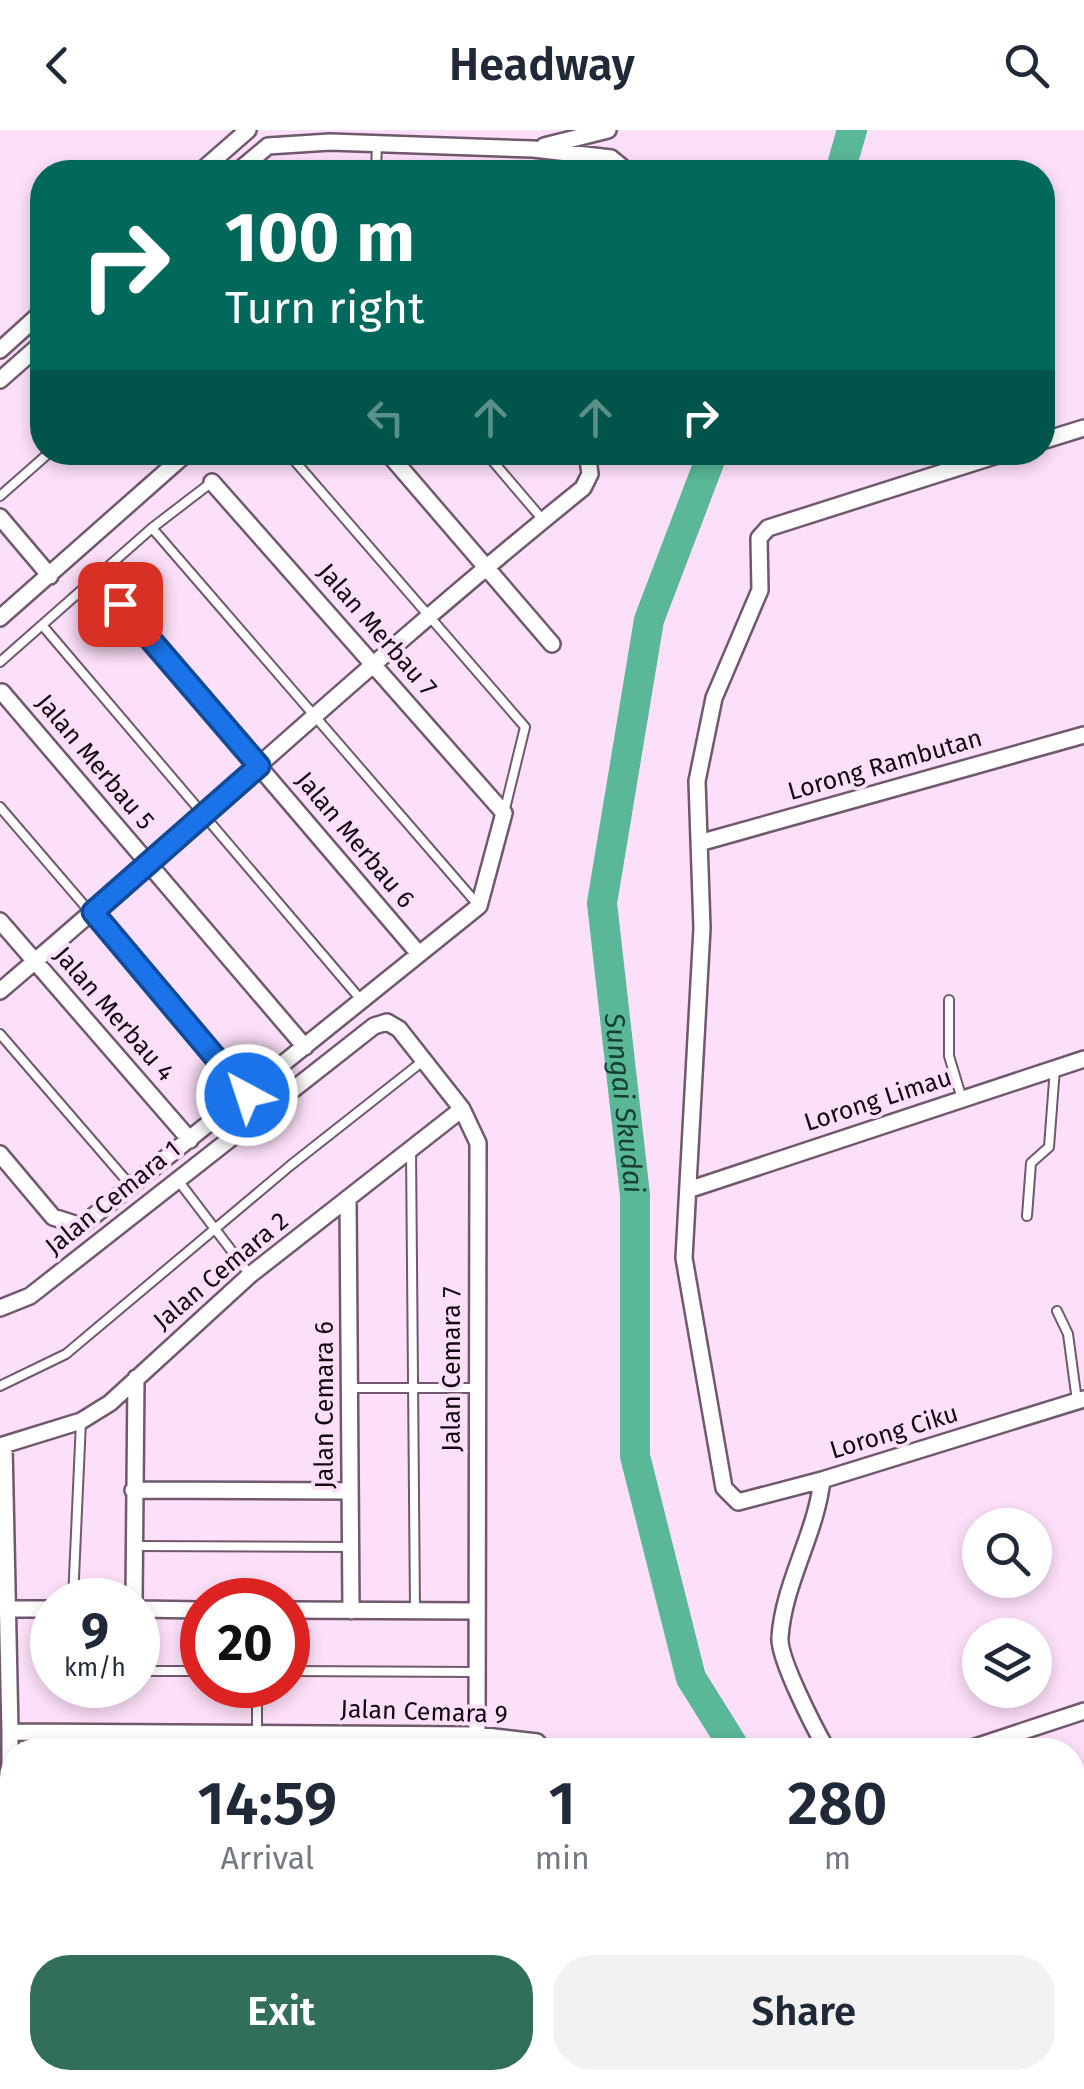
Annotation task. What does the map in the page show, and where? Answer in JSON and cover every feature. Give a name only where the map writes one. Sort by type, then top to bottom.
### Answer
[{"type":"street","points":[[214,160],[248,130]]},
{"type":"street","points":[[304,130],[330,142]]},
{"type":"street","points":[[533,149],[608,130]]},
{"type":"street","points":[[251,160],[268,146],[330,142],[533,149],[613,160]]},
{"type":"street","points":[[0,350],[30,323]]},
{"type":"street","points":[[0,380],[30,354]]},
{"type":"street","points":[[1055,437],[1084,428]]},
{"type":"street","points":[[0,618],[174,465]]},
{"type":"street","points":[[399,465],[552,644]]},
{"type":"street","points":[[0,991],[150,865],[485,567],[583,488],[590,474],[589,465]]},
{"type":"street","points":[[688,1190],[702,928],[696,781],[714,698],[760,590],[759,538],[768,528],[966,465]]},
{"type":"street","name":"Jalan Merbau 7","points":[[212,482],[504,812]]},
{"type":"street","points":[[0,517],[50,576]]},
{"type":"street","name":"Jalan Merbau 6","points":[[97,577],[419,954]]},
{"type":"street","name":"Jalan Merbau 5","points":[[1,692],[305,1047]]},
{"type":"street","name":"Lorong Rambutan","points":[[699,843],[1084,735]]},
{"type":"street","points":[[0,1154],[62,1223],[81,1226],[478,906],[504,812]]},
{"type":"street","name":"Jalan Merbau 4","points":[[0,920],[190,1140]]},
{"type":"street","name":"Jalan Cemara 1","points":[[0,1308],[30,1296],[374,1026],[387,1022],[399,1029]]},
{"type":"street","name":"Jalan Cemara 7","points":[[399,1029],[462,1109],[478,1143],[477,1734]]},
{"type":"street","name":"Lorong Limau","points":[[688,1190],[1084,1059]]},
{"type":"street","name":"Jalan Cemara 2","points":[[2,1446],[80,1420],[110,1403],[250,1275],[462,1109]]},
{"type":"street","name":"Lorong Ciku","points":[[688,1190],[684,1258],[724,1488],[732,1499],[745,1502],[1080,1400]]},
{"type":"street","name":"Jalan Cemara 6","points":[[348,1198],[351,1610]]},
{"type":"street","points":[[134,1578],[136,1378]]},
{"type":"street","points":[[2,1446],[10,1738]]},
{"type":"street","points":[[820,1738],[779,1640],[801,1551],[818,1512],[822,1480]]},
{"type":"street","points":[[133,1490],[350,1491]]},
{"type":"street","points":[[7,1608],[30,1609]]},
{"type":"street","points":[[310,1610],[476,1611]]},
{"type":"street","points":[[1002,1738],[1084,1711]]},
{"type":"street","name":"Jalan Cemara 9","points":[[10,1732],[143,1738]]},
{"type":"street","name":"Jalan Cemara 9","points":[[244,1738],[257,1734],[336,1738]]},
{"type":"street","name":"Jalan Cemara 9","points":[[446,1738],[477,1734],[498,1738]]},
{"type":"lane","points":[[376,160],[377,144]]},
{"type":"lane","points":[[0,496],[35,465]]},
{"type":"lane","points":[[298,465],[524,727],[504,812]]},
{"type":"lane","points":[[496,465],[543,520]]},
{"type":"lane","points":[[0,662],[152,528],[212,482]]},
{"type":"lane","points":[[152,528],[478,906]]},
{"type":"lane","points":[[42,625],[362,1001]]},
{"type":"lane","points":[[0,807],[247,1095]]},
{"type":"lane","points":[[949,1000],[949,1056],[962,1099]]},
{"type":"lane","points":[[0,1034],[132,1186]]},
{"type":"lane","points":[[0,1386],[66,1354],[214,1228],[424,1060]]},
{"type":"lane","points":[[1027,1216],[1031,1163],[1048,1147],[1055,1068]]},
{"type":"lane","points":[[411,1149],[414,1611]]},
{"type":"lane","points":[[176,1179],[250,1275]]},
{"type":"lane","points":[[1057,1310],[1068,1334],[1080,1400]]},
{"type":"lane","points":[[350,1388],[477,1388]]},
{"type":"lane","points":[[75,1578],[80,1420]]},
{"type":"lane","points":[[134,1546],[350,1546]]},
{"type":"lane","points":[[310,1671],[476,1672]]},
{"type":"lane","points":[[257,1708],[257,1734]]},
{"type":"waterway","name":"Sungai Skudai","points":[[843,160],[852,130]]},
{"type":"waterway","name":"Sungai Skudai","points":[[708,465],[649,620],[602,903],[635,1195],[635,1456],[691,1678],[728,1738]]},
{"type":"route","points":[[120,604],[259,766],[93,912],[247,1095]]}]
